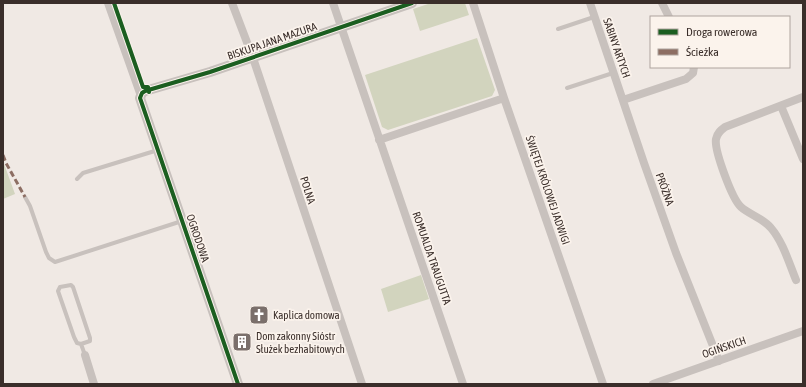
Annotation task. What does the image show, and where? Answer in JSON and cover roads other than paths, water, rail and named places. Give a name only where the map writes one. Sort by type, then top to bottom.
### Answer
[{"type":"street","name":"OGRODOWA","points":[[108,3],[238,384]]},
{"type":"street","name":"POLNA","points":[[232,3],[253,58],[362,384]]},
{"type":"street","name":"ROMUALDA TRAUGUTTA","points":[[333,3],[463,384]]},
{"type":"street","name":"BISKUPA JANA MAZURA","points":[[140,97],[146,91],[253,58],[412,3]]},
{"type":"street","name":"ŚWIĘTEJ KRÓLOWEJ JADWIGI","points":[[473,3],[504,98],[603,384]]},
{"type":"street","name":"SABINY ARTYCH","points":[[590,3],[623,100]]},
{"type":"street","points":[[662,3],[668,16]]},
{"type":"street","points":[[623,100],[686,79],[693,73],[694,68]]},
{"type":"street","points":[[796,280],[779,239],[771,227],[741,207],[732,194],[716,148],[716,137],[725,127],[803,97]]},
{"type":"street","points":[[379,140],[504,98]]},
{"type":"street","name":"PRÓŻNA","points":[[623,100],[676,253],[719,361]]},
{"type":"street","points":[[781,106],[803,159]]},
{"type":"street","name":"OGIŃSKICH","points":[[653,384],[803,331]]},
{"type":"street","points":[[85,355],[94,384]]},
{"type":"lane","points":[[558,29],[594,17]]},
{"type":"lane","points":[[567,88],[613,72]]},
{"type":"lane","points":[[77,179],[83,173],[158,150]]},
{"type":"lane","points":[[25,197],[30,206],[46,252],[49,258],[55,262],[182,221]]},
{"type":"lane","points":[[81,344],[90,341],[90,338],[73,287],[71,285],[66,285],[60,287],[58,291],[74,337],[77,343],[81,344],[85,355]]},
{"type":"place","name":"Kaplica domowa","points":[[259,315]]},
{"type":"place","name":"Dom zakonny Sióstr Służek bezhabitowych","points":[[242,342]]}]
